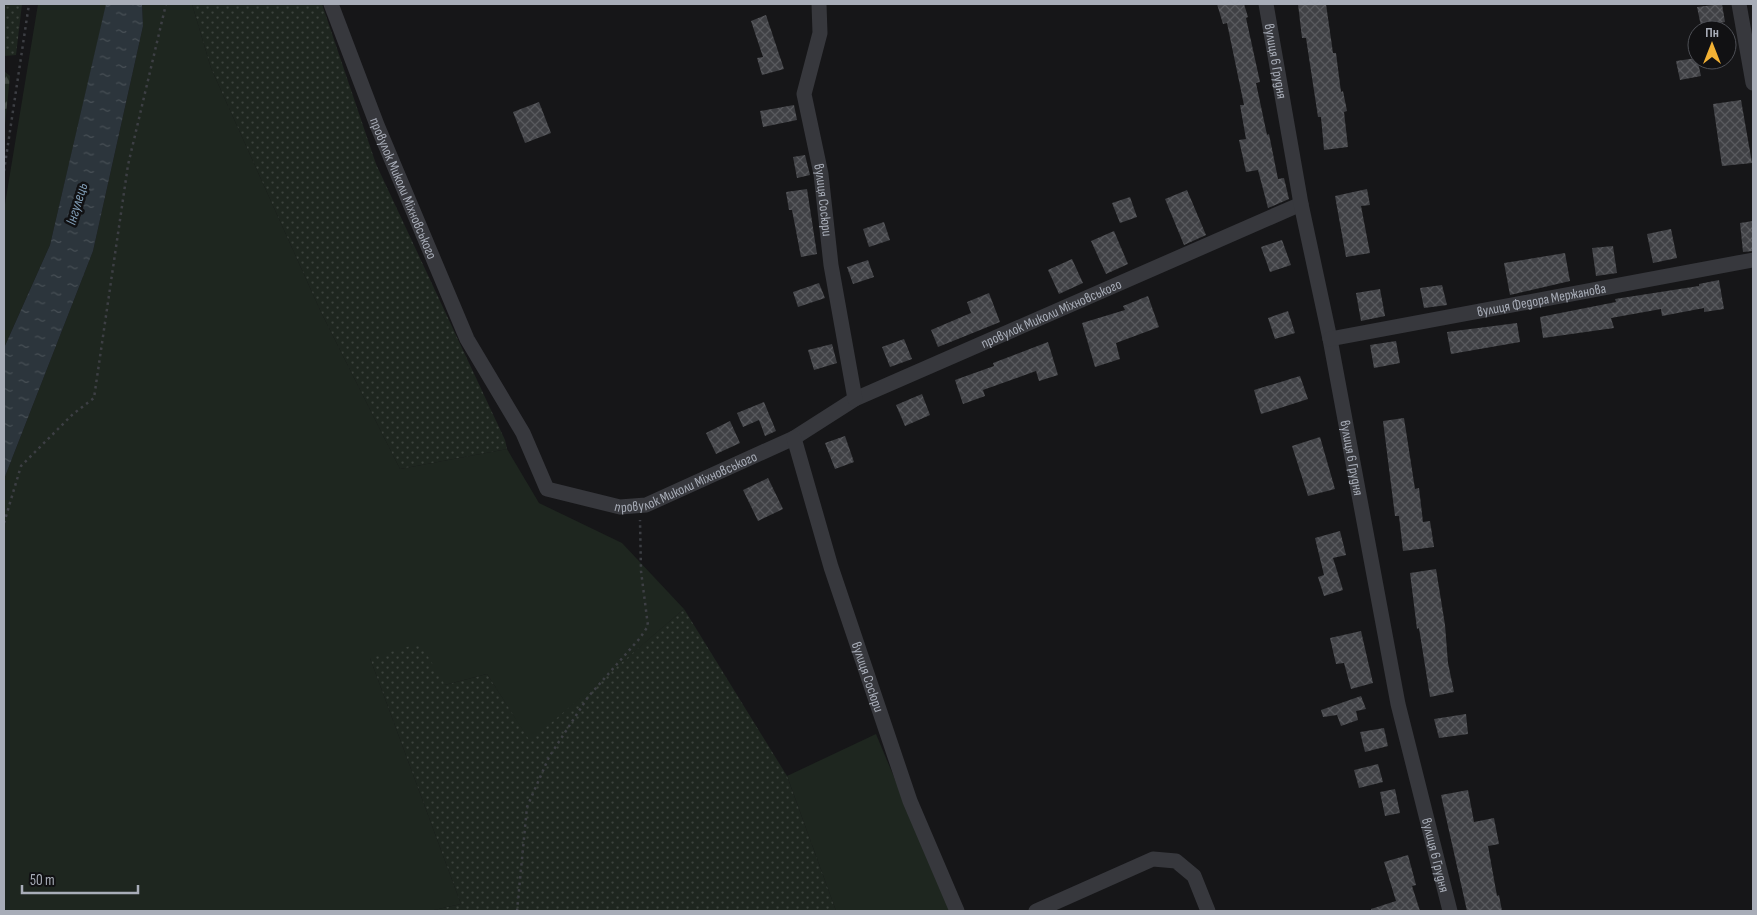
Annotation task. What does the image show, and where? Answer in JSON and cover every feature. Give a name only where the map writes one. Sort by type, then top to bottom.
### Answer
[{"type":"street","name":"провулок Миколи Міхновського","points":[[331,4],[376,125],[467,339],[523,433],[547,489],[620,507],[646,505],[794,438],[855,399],[1301,204]]},
{"type":"street","name":"вулиця Сосюри","points":[[818,4],[820,33],[804,94],[821,174],[831,265],[855,399]]},
{"type":"street","name":"вулиця 6 Грудня","points":[[1266,4],[1301,204],[1330,339],[1398,704],[1450,911]]},
{"type":"street","points":[[1739,4],[1753,82]]},
{"type":"street","name":"вулиця Федора Мержанова","points":[[1330,339],[1753,260]]},
{"type":"street","name":"вулиця Сосюри","points":[[794,438],[831,567],[910,802],[957,911]]},
{"type":"street","points":[[1036,911],[1153,858],[1176,861],[1194,876],[1208,911]]},
{"type":"path","points":[[4,170],[29,4]]},
{"type":"path","points":[[4,523],[21,466],[73,414],[94,398],[128,165],[166,4]]},
{"type":"path","points":[[517,911],[527,807],[549,756],[588,697],[640,638],[648,626],[641,571],[639,523],[646,505]]},
{"type":"green space","points":[[4,4],[22,4],[16,55],[4,56]]},
{"type":"green space","points":[[38,4],[106,4],[106,6],[50,245],[4,348],[4,210]]},
{"type":"green space","points":[[142,4],[192,4],[211,68],[321,312],[400,469],[507,449],[539,503],[622,543],[684,609],[530,742],[487,674],[445,685],[370,658],[461,904],[430,911],[4,911],[4,479],[93,251],[143,26]]},
{"type":"green space","points":[[192,4],[322,4],[376,164],[505,440],[507,449],[400,469],[321,312],[211,68]]},
{"type":"green space","points":[[4,71],[10,76],[4,134]]},
{"type":"green space","points":[[684,609],[787,776],[836,911],[430,911],[461,904],[370,658],[420,643],[445,685],[487,674],[530,741]]},
{"type":"green space","points":[[876,734],[950,911],[836,911],[787,776]]},
{"type":"water","name":"Інгулець","points":[[106,4],[142,4],[143,26],[93,251],[4,479],[4,348],[50,245]]},
{"type":"building","points":[[1217,4],[1244,4],[1248,17],[1246,18],[1260,82],[1256,83],[1267,135],[1269,134],[1278,179],[1284,178],[1289,199],[1268,208],[1258,170],[1246,172],[1239,140],[1246,139],[1240,105],[1244,105],[1227,23],[1223,24]]},
{"type":"building","points":[[1298,4],[1326,4],[1333,53],[1336,53],[1341,92],[1343,91],[1347,111],[1344,112],[1348,147],[1324,150],[1321,117],[1318,117],[1306,38],[1302,38]]},
{"type":"building","points":[[1722,4],[1725,20],[1700,20],[1697,7]]},
{"type":"building","points":[[766,15],[784,69],[762,75],[757,58],[763,57],[751,21]]},
{"type":"building","points":[[1687,59],[1687,70],[1700,70],[1701,76],[1680,80],[1676,61]]},
{"type":"building","points":[[1741,100],[1752,163],[1722,166],[1713,104]]},
{"type":"building","points":[[539,102],[551,133],[525,143],[513,112]]},
{"type":"building","points":[[794,105],[797,120],[763,127],[760,111]]},
{"type":"building","points":[[805,155],[810,175],[797,178],[793,157]]},
{"type":"building","points":[[807,189],[817,254],[801,257],[792,210],[789,210],[786,192]]},
{"type":"building","points":[[1367,189],[1370,205],[1361,206],[1370,253],[1346,257],[1335,196]]},
{"type":"building","points":[[1187,190],[1206,235],[1184,245],[1165,199]]},
{"type":"building","points":[[1130,197],[1137,217],[1120,223],[1112,203]]},
{"type":"building","points":[[1753,221],[1753,251],[1743,252],[1740,223]]},
{"type":"building","points":[[884,222],[890,240],[869,247],[863,229]]},
{"type":"building","points":[[1671,229],[1677,258],[1653,263],[1647,234]]},
{"type":"building","points":[[1114,231],[1128,264],[1106,274],[1091,241]]},
{"type":"building","points":[[1282,240],[1291,265],[1270,272],[1261,247]]},
{"type":"building","points":[[1613,246],[1617,273],[1596,276],[1592,248]]},
{"type":"building","points":[[1565,253],[1570,281],[1510,295],[1504,263]]},
{"type":"building","points":[[1072,259],[1083,283],[1059,294],[1048,270]]},
{"type":"building","points":[[868,260],[874,277],[853,284],[847,267]]},
{"type":"building","points":[[1719,280],[1724,309],[1704,312],[1704,308],[1662,316],[1661,309],[1611,318],[1614,328],[1543,338],[1540,317],[1616,302],[1615,299],[1699,286],[1699,284]]},
{"type":"building","points":[[819,283],[825,298],[798,307],[793,292]]},
{"type":"building","points":[[1442,285],[1447,305],[1424,308],[1420,288]]},
{"type":"building","points":[[1380,289],[1385,316],[1361,321],[1356,293]]},
{"type":"building","points":[[989,293],[1000,322],[938,347],[931,330],[971,313],[967,302]]},
{"type":"building","points":[[1148,296],[1159,327],[1116,343],[1120,359],[1095,367],[1082,323],[1125,310],[1123,306]]},
{"type":"building","points":[[1288,311],[1295,333],[1275,339],[1268,318]]},
{"type":"building","points":[[1517,323],[1520,342],[1451,354],[1447,332]]},
{"type":"building","points":[[904,339],[912,359],[890,367],[882,347]]},
{"type":"building","points":[[1396,341],[1400,363],[1374,368],[1370,345]]},
{"type":"building","points":[[1048,342],[1058,375],[1039,381],[1036,371],[983,390],[985,396],[963,404],[955,380],[994,366],[993,363]]},
{"type":"building","points":[[832,344],[837,363],[814,370],[808,350]]},
{"type":"building","points":[[1300,376],[1308,399],[1261,414],[1254,390]]},
{"type":"building","points":[[922,394],[930,415],[905,426],[896,405]]},
{"type":"building","points":[[764,402],[776,431],[765,436],[759,420],[743,427],[737,413]]},
{"type":"building","points":[[1404,418],[1415,489],[1419,488],[1423,522],[1430,521],[1434,547],[1403,551],[1399,516],[1395,516],[1383,421]]},
{"type":"building","points":[[730,421],[740,443],[716,454],[706,433]]},
{"type":"building","points":[[845,436],[854,462],[835,469],[825,443]]},
{"type":"building","points":[[1320,437],[1335,489],[1308,496],[1292,446]]},
{"type":"building","points":[[768,478],[783,509],[758,521],[743,490]]},
{"type":"building","points":[[1340,531],[1346,555],[1333,558],[1343,590],[1324,596],[1318,577],[1324,575],[1315,538]]},
{"type":"building","points":[[1436,569],[1445,625],[1448,663],[1454,692],[1430,697],[1419,628],[1417,629],[1410,573]]},
{"type":"building","points":[[1361,631],[1373,683],[1351,689],[1344,663],[1336,664],[1330,638]]},
{"type":"building","points":[[1361,696],[1366,709],[1356,711],[1358,720],[1341,726],[1337,715],[1323,717],[1321,710]]},
{"type":"building","points":[[1466,714],[1468,734],[1439,738],[1434,719]]},
{"type":"building","points":[[1384,728],[1388,746],[1365,752],[1360,732]]},
{"type":"building","points":[[1378,764],[1383,782],[1359,788],[1354,770]]},
{"type":"building","points":[[1395,789],[1400,813],[1385,816],[1380,792]]},
{"type":"building","points":[[1468,790],[1474,822],[1494,818],[1499,844],[1488,846],[1497,896],[1499,895],[1502,911],[1467,911],[1441,795]]},
{"type":"building","points":[[1408,855],[1416,885],[1412,886],[1420,911],[1371,911],[1371,909],[1396,901],[1384,862]]}]
